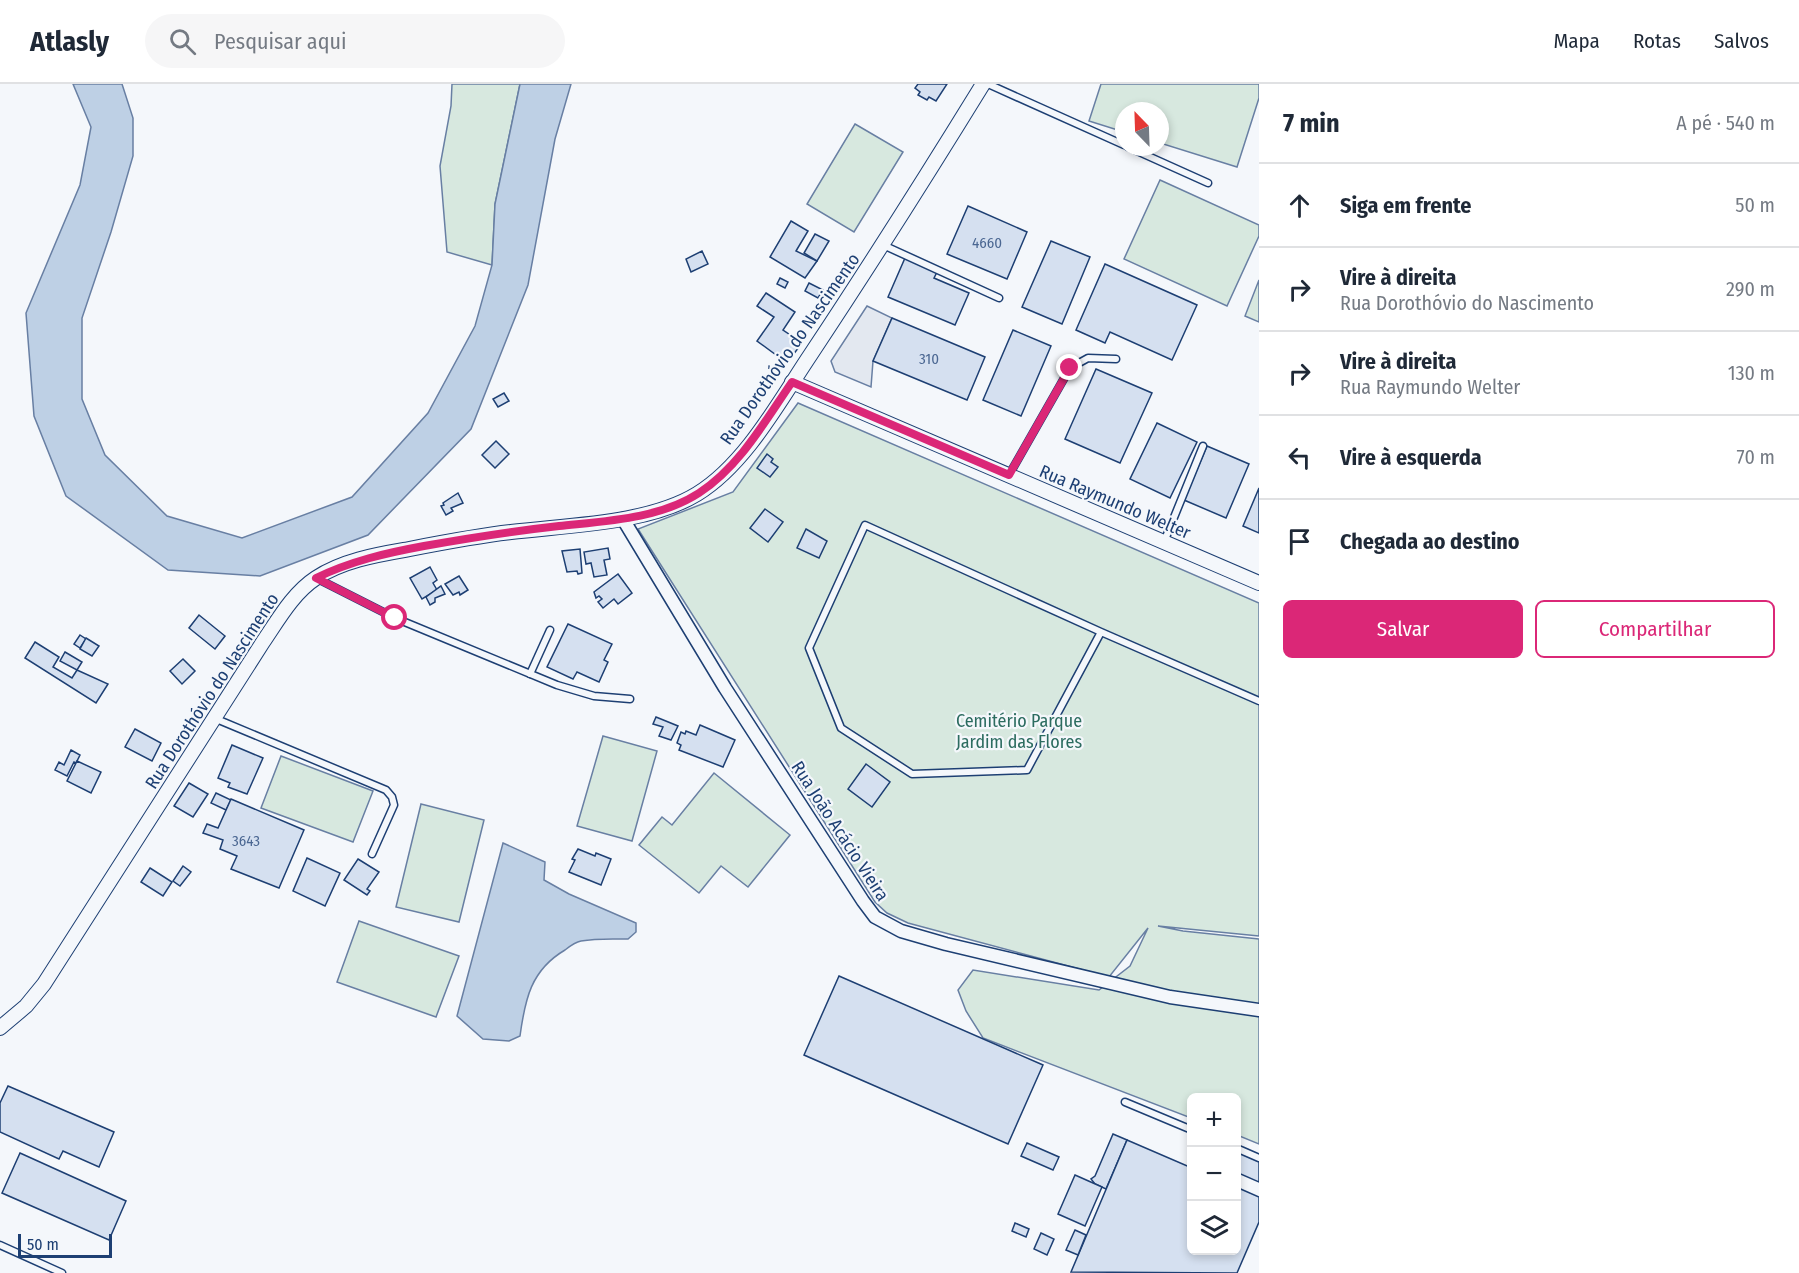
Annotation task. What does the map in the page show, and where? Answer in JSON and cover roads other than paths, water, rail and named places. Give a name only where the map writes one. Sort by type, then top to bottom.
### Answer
[{"type":"street","name":"Rua Dorothóvio do Nascimento","points":[[0,1028],[26,1006],[44,984],[214,718],[278,620],[298,595],[316,578],[370,556],[480,535],[623,519],[669,507],[698,494],[745,449],[792,382],[884,245],[983,84]]},
{"type":"street","name":"Rua Raymundo Welter","points":[[792,382],[1259,583]]},
{"type":"street","name":"Rua João Acácio Vieira","points":[[623,519],[725,688],[875,917],[901,931],[1087,978],[1170,997],[1259,1010]]},
{"type":"lane","points":[[988,84],[1115,141]]},
{"type":"lane","points":[[1148,156],[1208,183]]},
{"type":"lane","points":[[884,245],[999,298]]},
{"type":"lane","points":[[1009,475],[1070,368],[1088,358],[1116,359]]},
{"type":"lane","points":[[1164,542],[1203,446]]},
{"type":"lane","points":[[1101,632],[1027,770],[912,774],[841,728],[809,648],[866,525],[1259,701]]},
{"type":"lane","points":[[316,578],[395,618],[557,685],[594,696],[630,699]]},
{"type":"lane","points":[[530,674],[550,630]]},
{"type":"lane","points":[[214,718],[386,790],[392,797],[394,805],[372,854]]},
{"type":"lane","points":[[1125,1102],[1187,1128]]},
{"type":"lane","points":[[1241,1150],[1259,1158]]},
{"type":"lane","points":[[0,1245],[62,1273]]},
{"type":"water","points":[[73,84],[122,84],[133,118],[133,156],[111,232],[82,318],[82,399],[105,455],[167,516],[242,538],[352,497],[428,413],[475,326],[492,265],[495,204],[520,84],[571,84],[555,139],[528,285],[471,429],[368,535],[260,576],[168,570],[66,496],[34,416],[26,313],[80,185],[91,127]]},
{"type":"water","points":[[503,843],[545,862],[544,880],[569,894],[636,923],[636,932],[628,939],[599,939],[573,944],[544,967],[537,976],[527,998],[520,1036],[509,1041],[483,1039],[457,1016]]},
{"type":"park label","name":"Cemitério Parque Jardim das Flores","points":[[1019,731]]}]
